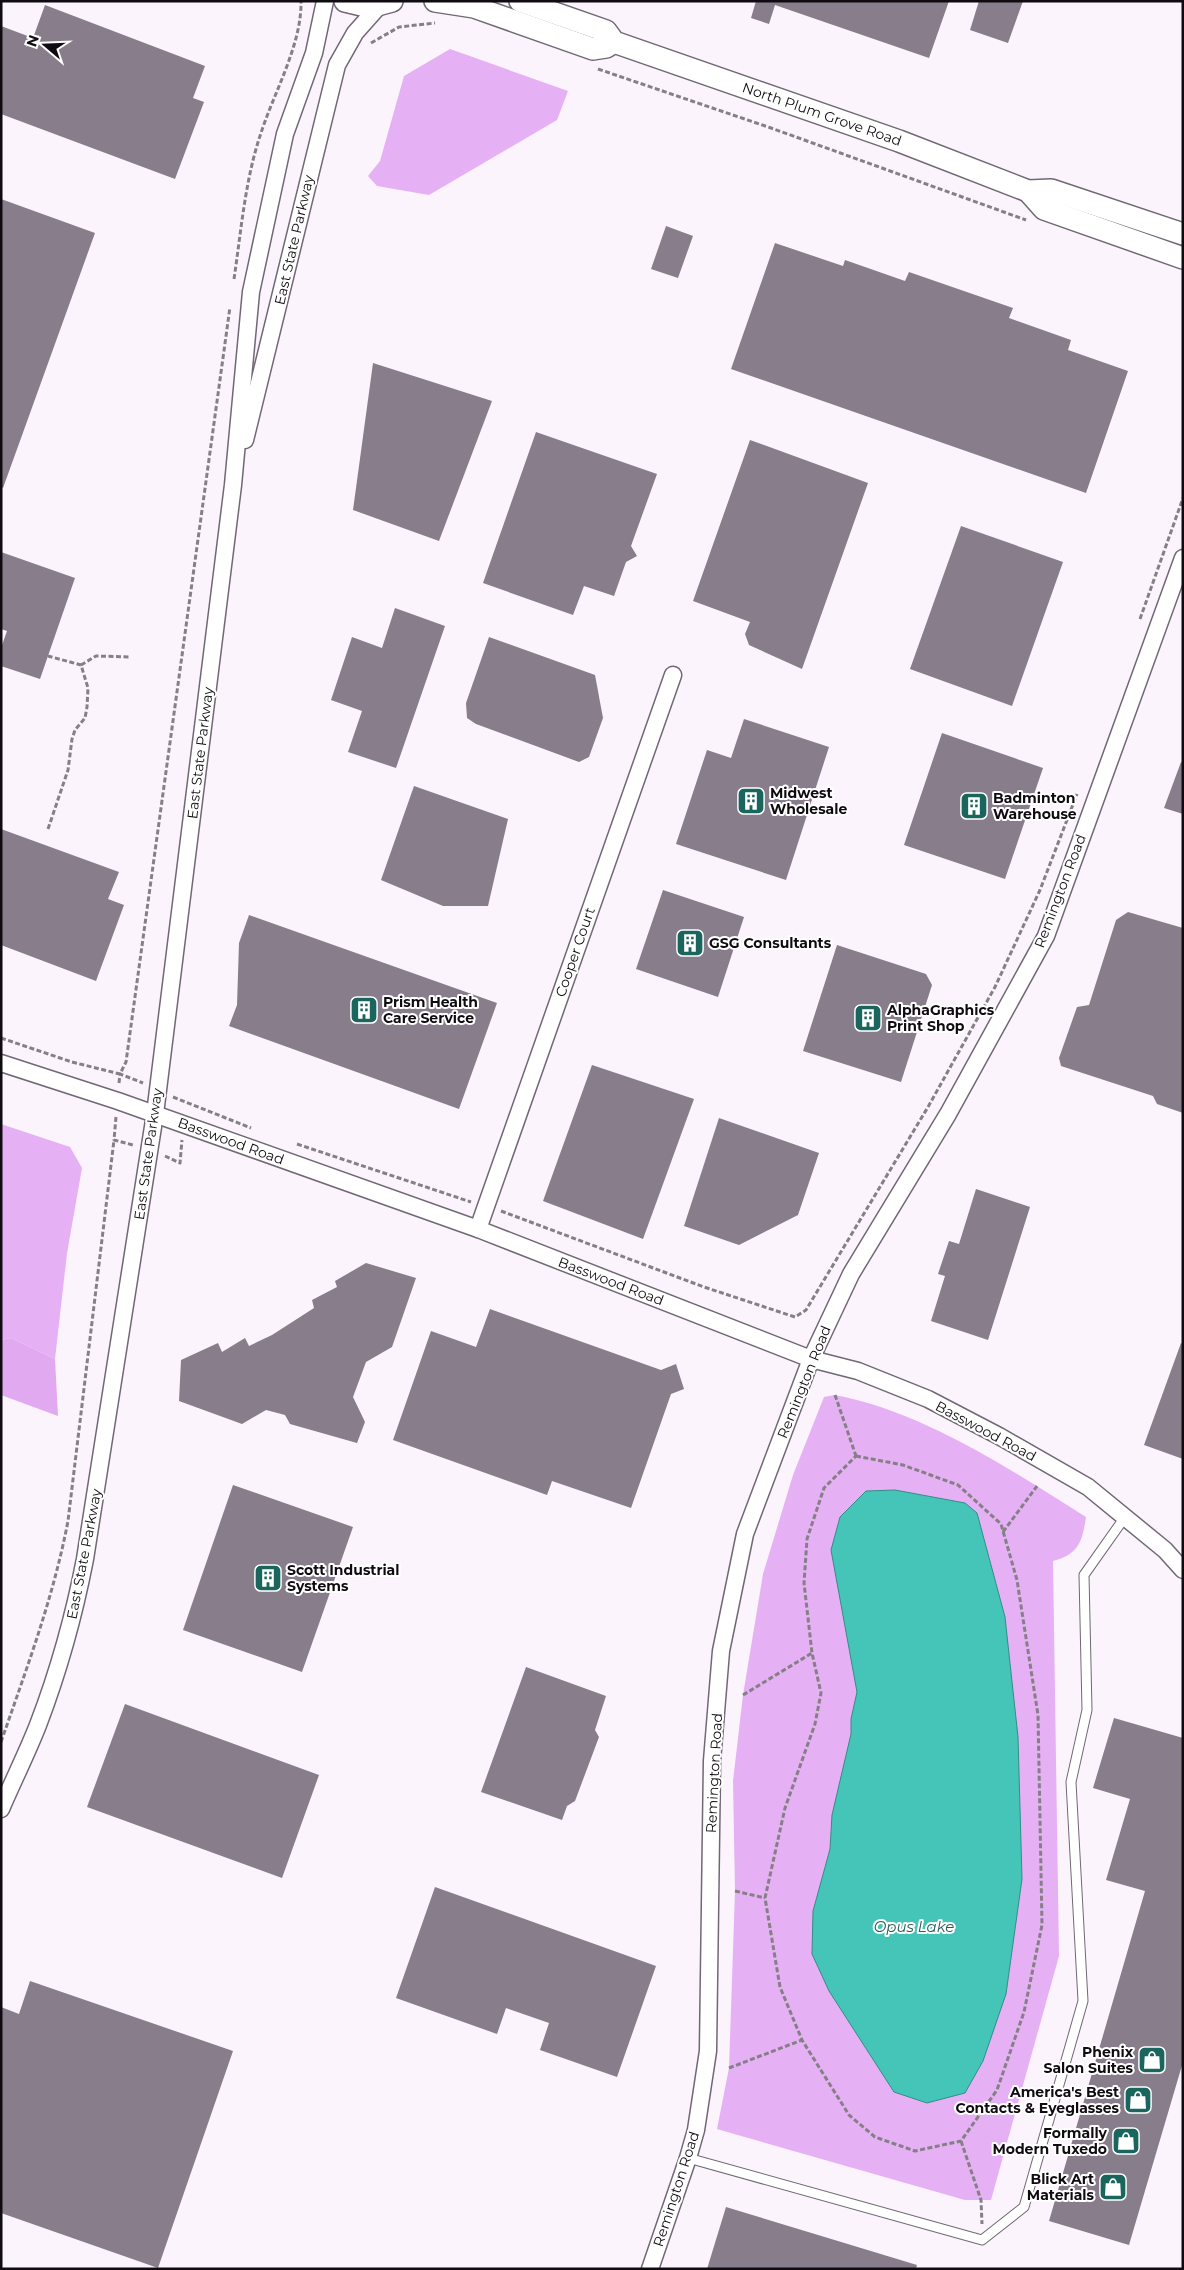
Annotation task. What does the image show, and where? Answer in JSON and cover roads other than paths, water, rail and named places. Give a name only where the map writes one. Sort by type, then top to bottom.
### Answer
[{"type":"street","name":"East State Parkway","points":[[1,1809],[37,1727],[54,1680],[78,1595],[155,1114],[233,486],[251,292],[285,134],[314,53],[325,1]]},
{"type":"street","points":[[345,1],[361,6],[408,1]]},
{"type":"street","points":[[435,1],[474,7],[593,49],[606,47],[614,42]]},
{"type":"street","name":"North Plum Grove Road","points":[[520,1],[606,31],[614,42],[899,141],[1028,191],[1050,190],[1183,234]]},
{"type":"street","name":"East State Parkway","points":[[233,486],[264,370],[337,66],[355,33],[386,4]]},
{"type":"street","name":"North Plum Grove Road","points":[[1028,191],[1044,209],[1183,258]]},
{"type":"street","name":"Remington Road","points":[[650,2269],[696,2130],[708,2051],[712,1761],[721,1651],[745,1534],[811,1359],[851,1274],[948,1114],[1046,936],[1183,558]]},
{"type":"street","name":"Cooper Court","points":[[478,1229],[673,675]]},
{"type":"street","name":"Basswood Road","points":[[1,1063],[155,1114],[478,1229],[811,1359],[858,1371],[928,1400],[1088,1487],[1165,1550],[1183,1570]]},
{"type":"lane","points":[[688,2158],[982,2240],[1024,2207],[1083,2002],[1071,1782],[1087,1710],[1084,1576],[1125,1518]]},
{"type":"water","name":"Opus Lake","points":[[895,1490],[965,1503],[977,1513],[1005,1617],[1018,1737],[1022,1879],[1006,1994],[983,2061],[965,2093],[927,2103],[894,2092],[829,1991],[812,1954],[813,1911],[830,1849],[832,1815],[851,1734],[851,1719],[857,1692],[831,1550],[840,1517],[866,1491]]},
{"type":"place","name":"Midwest Wholesale","points":[[751,801]]},
{"type":"place","name":"Badminton Warehouse","points":[[974,806]]},
{"type":"place","name":"GSG Consultants","points":[[690,943]]},
{"type":"place","name":"Prism Health Care Service","points":[[364,1010]]},
{"type":"place","name":"AlphaGraphics Print Shop","points":[[868,1018]]},
{"type":"place","name":"Scott Industrial Systems","points":[[268,1578]]},
{"type":"place","name":"Phenix Salon Suites","points":[[1152,2060]]},
{"type":"place","name":"America's Best Contacts & Eyeglasses","points":[[1138,2100]]},
{"type":"place","name":"Formally Modern Tuxedo","points":[[1126,2141]]},
{"type":"place","name":"Blick Art Materials","points":[[1113,2187]]}]
